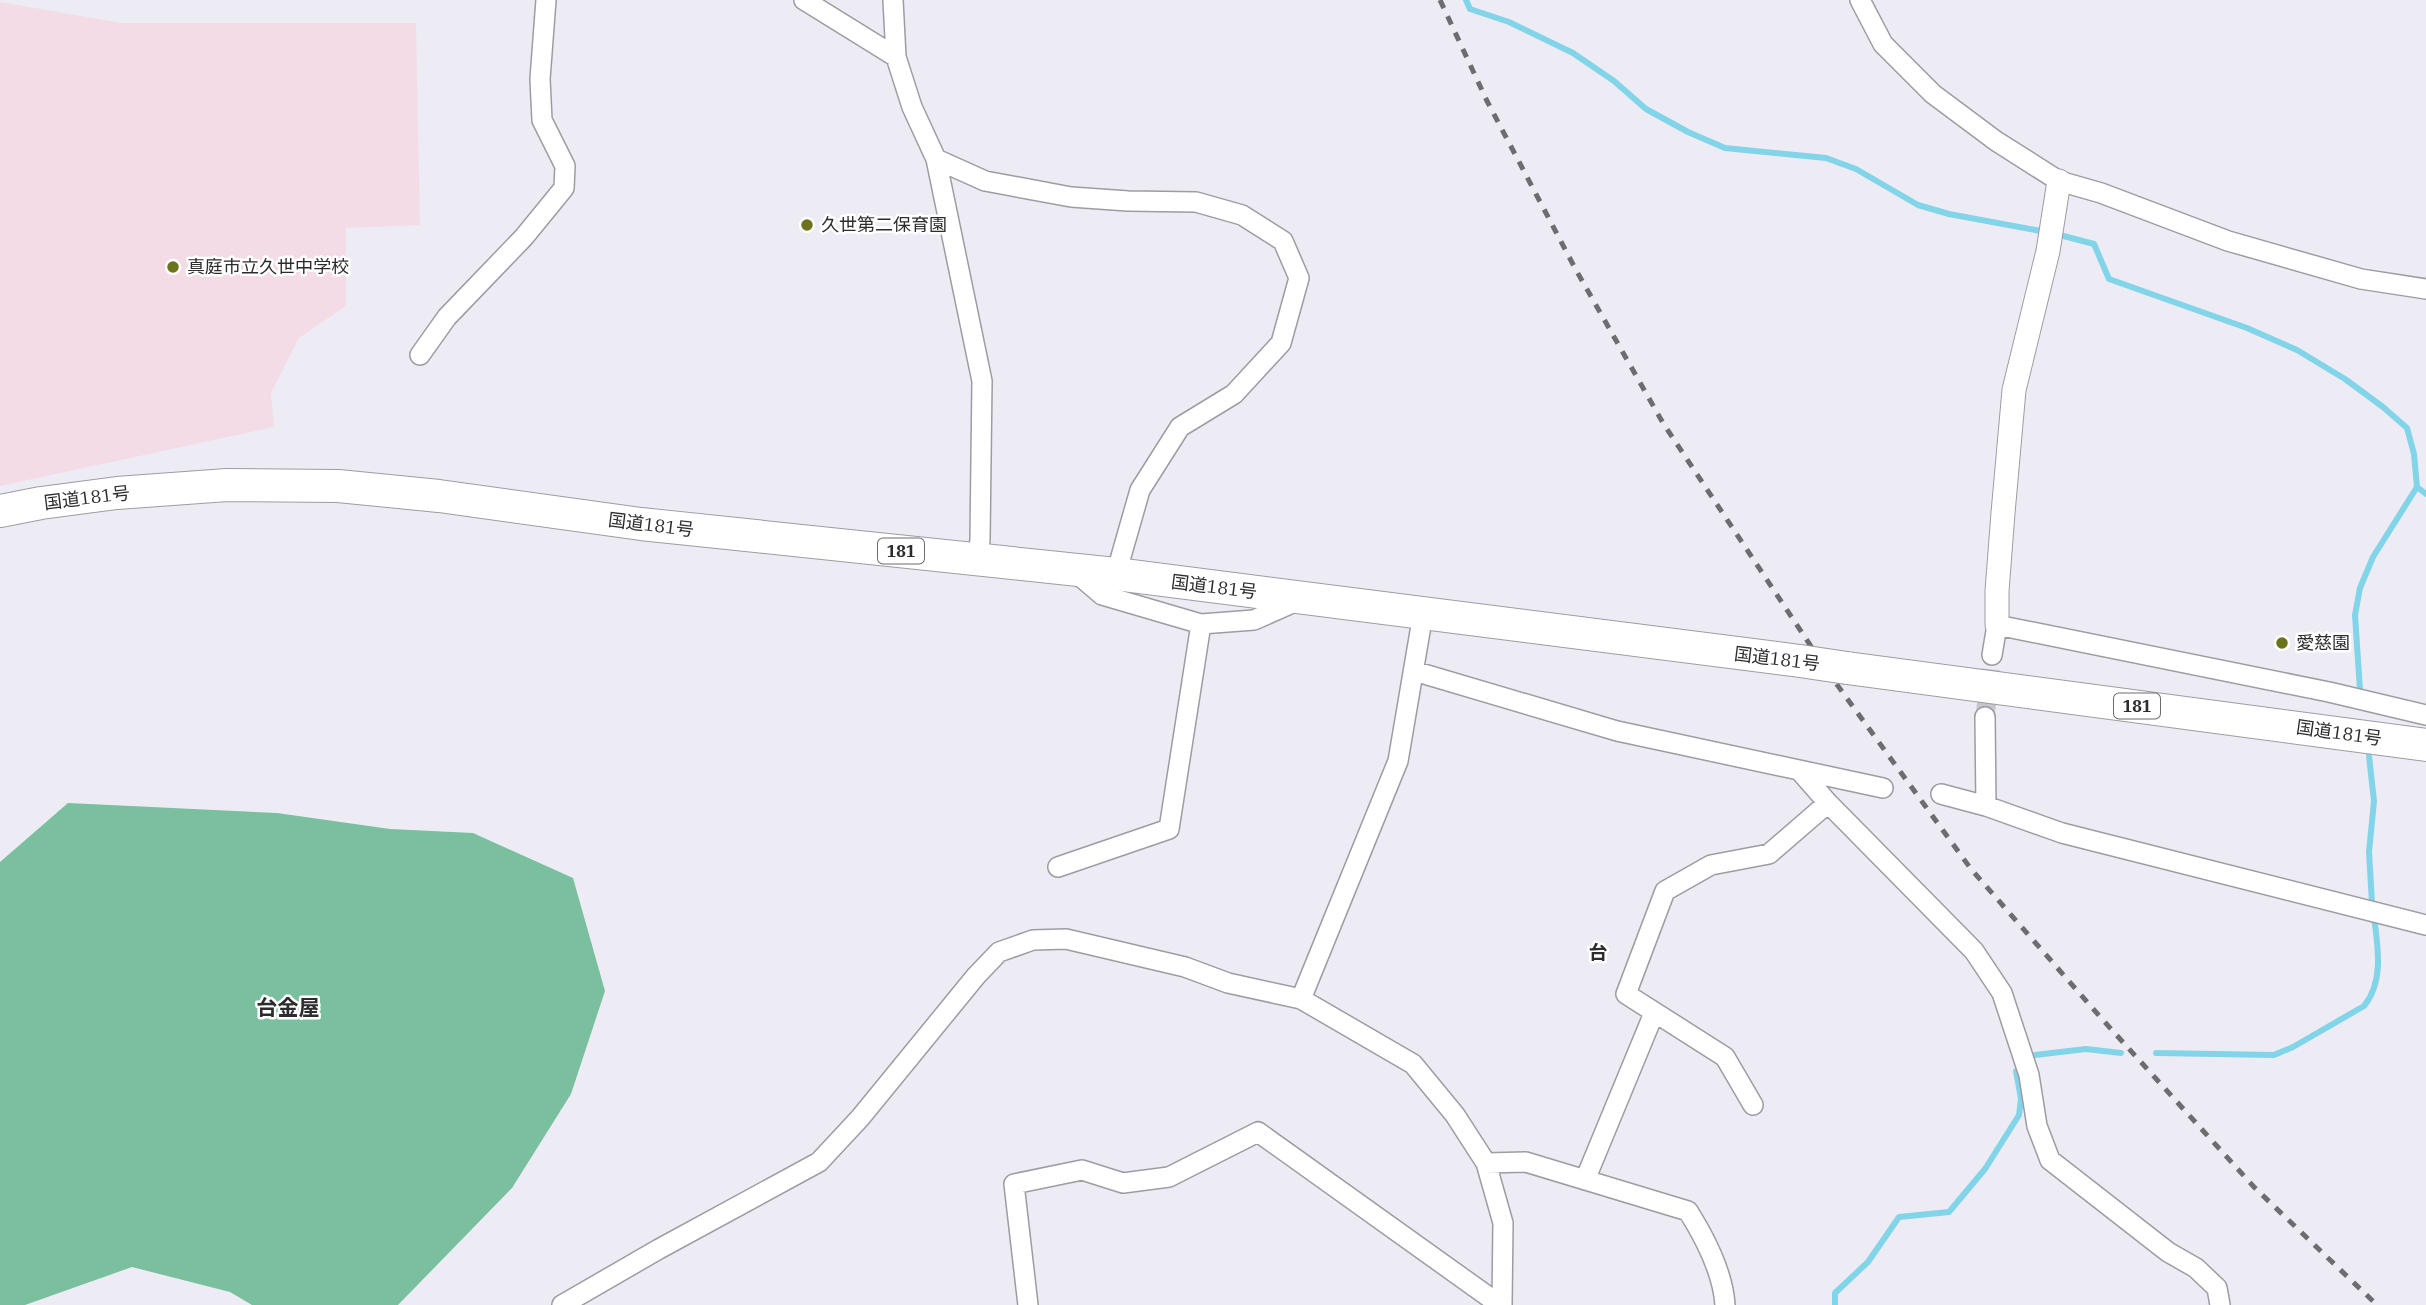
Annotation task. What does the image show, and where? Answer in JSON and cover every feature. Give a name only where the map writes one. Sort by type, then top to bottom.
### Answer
[{"type":"highway","name":"国道181号","points":[[0,511],[117,493],[227,485],[338,486],[439,496],[642,524],[1116,574],[2426,745]]},
{"type":"street","points":[[420,355],[447,317],[524,237],[564,188],[565,166],[542,120],[540,79],[546,0]]},
{"type":"street","points":[[804,0],[896,57]]},
{"type":"street","points":[[892,0],[896,57],[912,107],[936,159],[982,381],[978,559]]},
{"type":"street","points":[[1860,0],[1883,44],[1933,94],[1996,141],[2059,181],[2101,192],[2228,241],[2361,279],[2426,289]]},
{"type":"street","points":[[936,159],[985,181],[1071,197],[1196,202],[1242,215],[1283,241],[1299,278],[1281,343],[1234,394],[1181,427],[1140,490],[1116,574]]},
{"type":"street","points":[[1992,655],[1997,625],[2014,390],[2048,251],[2059,181]]},
{"type":"street","points":[[1073,570],[1102,595],[1201,624],[1254,620],[1303,598]]},
{"type":"street","points":[[1301,999],[1398,761],[1423,614]]},
{"type":"street","points":[[1058,867],[1168,829],[1201,624]]},
{"type":"street","points":[[1997,625],[2329,692],[2426,715]]},
{"type":"street","points":[[1414,671],[1617,731],[1883,788]]},
{"type":"street","points":[[1985,716],[1986,806]]},
{"type":"street","points":[[1799,770],[1974,951],[2003,993],[2029,1075],[2037,1126],[2050,1160],[2168,1252],[2196,1268],[2217,1288],[2220,1305]]},
{"type":"street","points":[[1941,794],[1986,806],[2062,833],[2426,925]]},
{"type":"street","points":[[1753,1105],[1725,1057],[1626,994],[1665,891],[1711,865],[1769,854],[1828,803]]},
{"type":"street","points":[[562,1305],[647,1255],[819,1162],[860,1118],[975,976],[999,952],[1032,940],[1066,939],[1185,967],[1228,983],[1301,999],[1413,1064],[1455,1115],[1486,1163],[1503,1223],[1501,1305]]},
{"type":"street","points":[[1585,1180],[1654,1013]]},
{"type":"street","points":[[1028,1305],[1014,1184],[1082,1170],[1123,1183],[1169,1177],[1258,1132],[1501,1305]]},
{"type":"street","points":[[1486,1163],[1526,1162],[1688,1211],[1700,1229],[1724,1287],[1725,1305]]},
{"type":"shaded area","name":"真庭市立久世中学校","points":[[0,2],[122,23],[416,23],[420,225],[346,228],[346,306],[299,338],[271,393],[274,427],[0,486]]},
{"type":"green space","points":[[68,803],[277,813],[390,829],[473,833],[573,878],[605,991],[571,1094],[512,1188],[398,1305],[252,1305],[230,1292],[132,1267],[25,1305],[0,1305],[0,862]]},
{"type":"waterway","points":[[1466,0],[1470,9],[1509,22],[1573,53],[1614,81],[1646,109],[1725,148],[1826,158],[1856,169],[1918,205],[1949,214],[2046,232]]},
{"type":"waterway","points":[[2056,234],[2094,244],[2109,279],[2247,328],[2297,350],[2345,379],[2407,428],[2414,454],[2417,487],[2373,557],[2360,588],[2355,615],[2360,690]]},
{"type":"waterway","points":[[2417,487],[2426,494]]},
{"type":"waterway","points":[[2369,756],[2374,801],[2369,852],[2372,903]]},
{"type":"waterway","points":[[2156,1053],[2274,1055],[2364,1006],[2375,986],[2377,975],[2378,952],[2374,917]]},
{"type":"waterway","points":[[2035,1055],[2086,1049],[2121,1053]]},
{"type":"waterway","points":[[1835,1305],[1835,1293],[1868,1262],[1899,1217],[1949,1212],[1985,1169],[2019,1115],[2021,1099],[2016,1071]]},
{"type":"tunnel","points":[[1985,717],[1992,655]]},
{"type":"railway","points":[[1440,0],[1487,101],[1576,270],[1663,423],[1830,675],[1971,869],[2254,1187],[2377,1305]]},
{"type":"place","name":"久世第二保育園","points":[[807,225]]},
{"type":"place","name":"真庭市立久世中学校","points":[[173,267]]},
{"type":"place","name":"愛慈園","points":[[2282,643]]},
{"type":"district","name":"台","points":[[1598,952]]},
{"type":"district","name":"台金屋","points":[[288,1008]]}]
